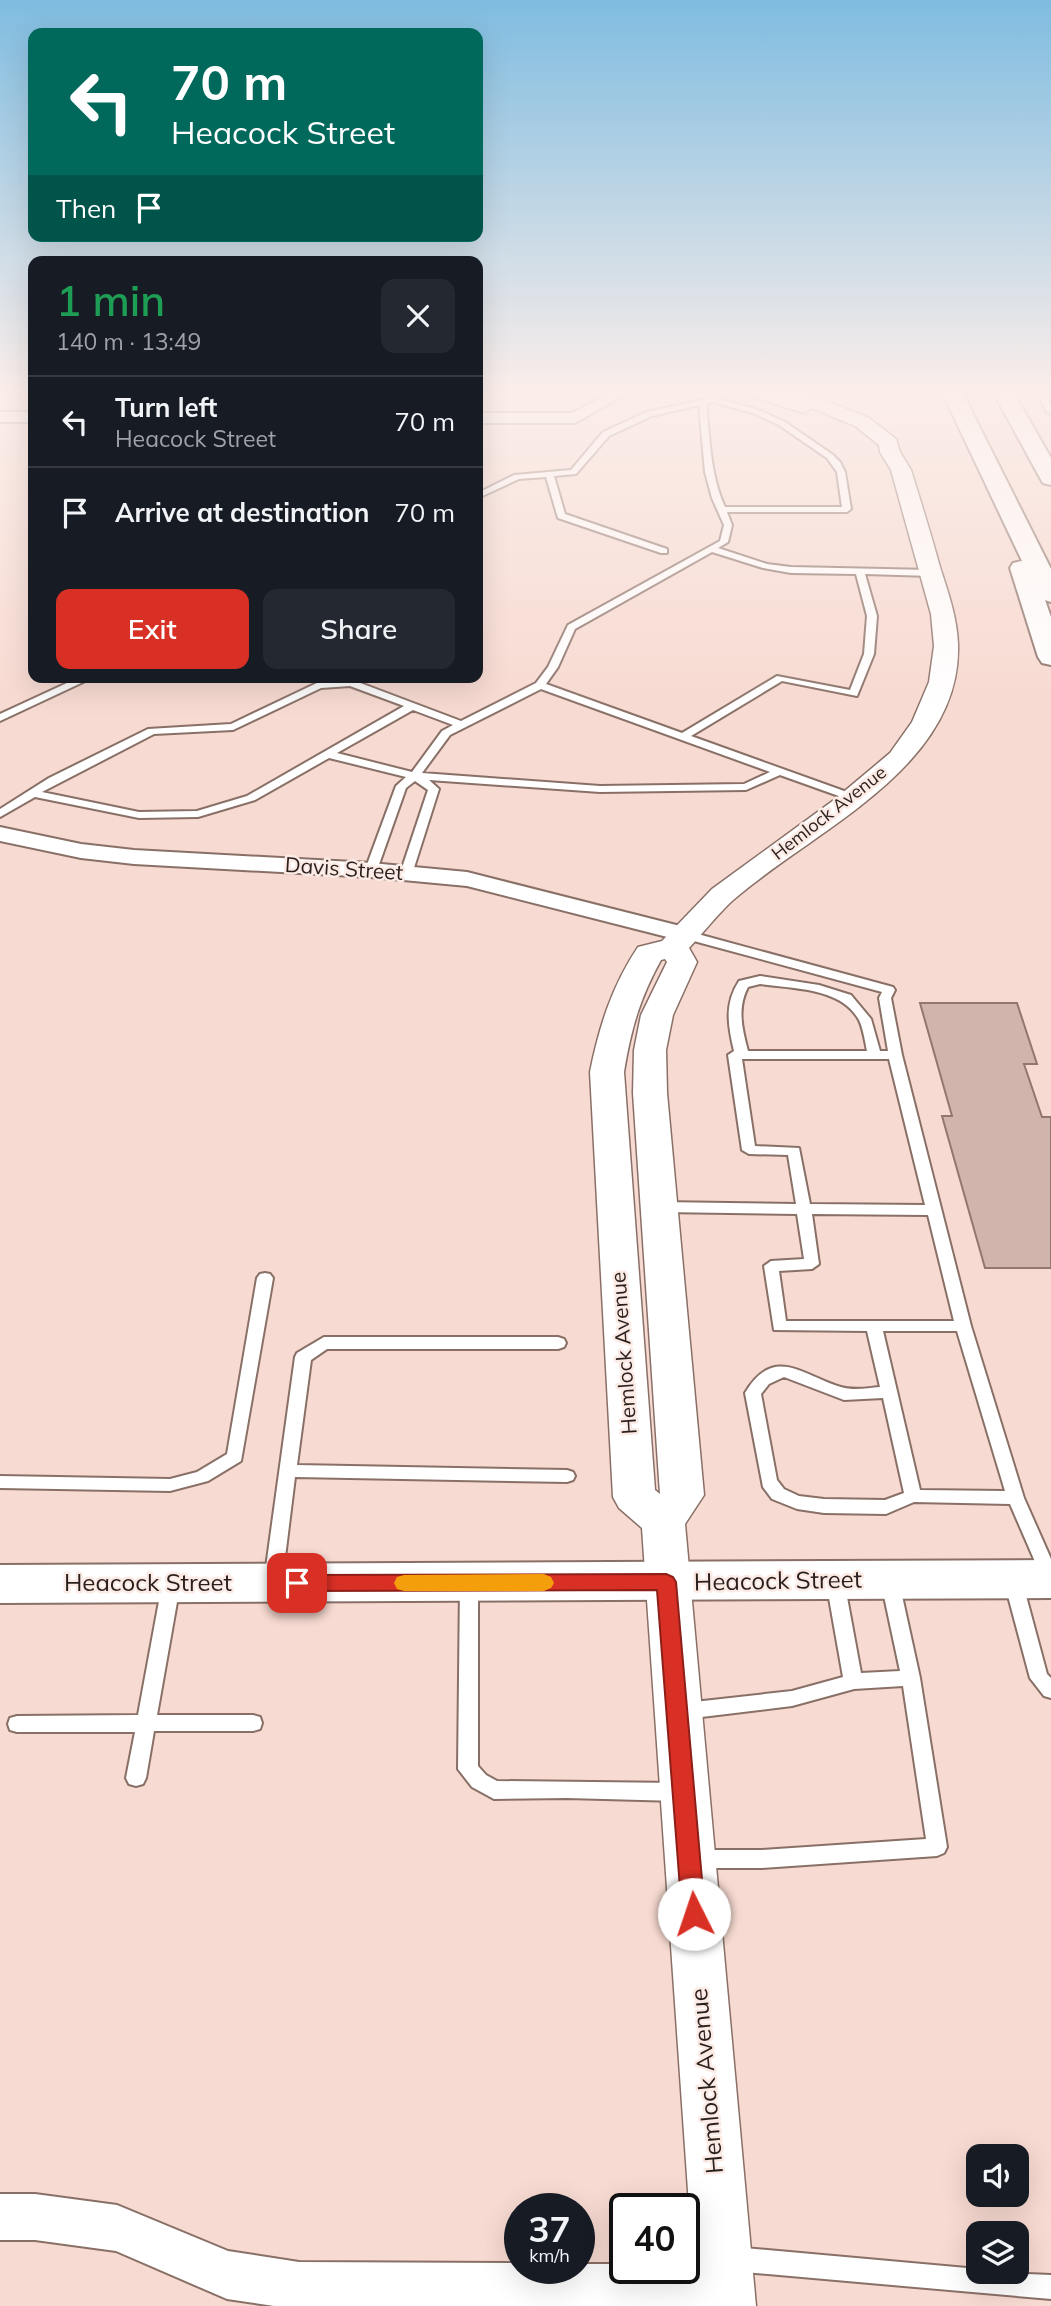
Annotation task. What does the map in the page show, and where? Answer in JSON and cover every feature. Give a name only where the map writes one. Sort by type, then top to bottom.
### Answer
[{"type":"main road","points":[[999,498],[1051,657]]},
{"type":"main road","points":[[1004,498],[1051,594]]},
{"type":"main road","name":"Heacock Street","points":[[0,1584],[1038,1580]]},
{"type":"street","name":"Hemlock Avenue","points":[[724,2284],[663,1521],[634,1497],[607,1072],[615,1030],[626,994],[649,954],[678,941],[722,895],[854,798],[899,759],[925,722],[941,682],[946,646],[943,614],[909,498]]},
{"type":"street","name":"Davis Street","points":[[0,834],[82,851],[134,857],[371,870],[467,879],[678,941]]},
{"type":"street","points":[[663,1521],[683,1495],[658,1206],[650,1093],[650,1050],[657,1015],[682,962],[678,941]]},
{"type":"street","points":[[0,2217],[35,2217],[117,2228],[228,2275],[299,2286],[724,2284]]},
{"type":"lane","points":[[556,498],[561,516],[664,551]]},
{"type":"lane","points":[[371,870],[401,786],[415,776],[446,733],[540,685],[553,667],[571,627],[724,542],[727,525],[717,498]]},
{"type":"lane","points":[[722,510],[847,509],[846,498]]},
{"type":"lane","points":[[711,549],[766,566],[931,573]]},
{"type":"lane","points":[[684,736],[780,678],[853,694],[869,654],[872,616],[860,572]]},
{"type":"lane","points":[[0,718],[76,683]]},
{"type":"lane","points":[[0,814],[33,793],[152,731],[233,727],[319,685],[329,683]]},
{"type":"lane","points":[[351,683],[462,725]]},
{"type":"lane","points":[[540,685],[854,798]]},
{"type":"lane","points":[[33,793],[139,815],[198,814],[251,798],[412,706]]},
{"type":"lane","points":[[328,754],[415,776],[600,789],[746,787],[780,771]]},
{"type":"lane","points":[[406,873],[434,789],[415,776]]},
{"type":"lane","points":[[678,941],[888,990],[884,998],[895,1055],[963,1326],[1016,1498],[1038,1580],[1039,1678],[1051,1690]]},
{"type":"lane","points":[[742,1055],[733,1019],[735,996],[743,984],[760,980],[819,989],[847,998],[865,1018],[875,1055]]},
{"type":"lane","points":[[895,1055],[735,1055],[749,1150],[794,1151],[804,1209],[812,1264],[771,1266],[779,1326],[963,1326]]},
{"type":"lane","points":[[658,1206],[935,1210]]},
{"type":"lane","points":[[0,1482],[170,1485],[202,1477],[235,1457],[265,1278]]},
{"type":"lane","points":[[874,1326],[914,1496]]},
{"type":"lane","points":[[273,1583],[303,1357],[324,1343],[558,1343]]},
{"type":"lane","points":[[888,1392],[847,1394],[830,1390],[790,1371],[775,1372],[761,1381],[753,1394],[769,1482],[778,1494],[797,1502],[824,1506],[886,1507],[914,1496],[1016,1498]]},
{"type":"lane","points":[[287,1471],[567,1476]]},
{"type":"lane","points":[[689,1859],[762,1859],[937,1847],[911,1678],[890,1580]]},
{"type":"lane","points":[[835,1581],[853,1681]]},
{"type":"lane","points":[[136,1778],[171,1583]]},
{"type":"lane","points":[[469,1583],[468,1769],[479,1781],[494,1790],[683,1792]]},
{"type":"lane","points":[[677,1712],[830,1691],[853,1681],[911,1678]]},
{"type":"lane","points":[[17,1724],[253,1723]]},
{"type":"lane","points":[[724,2284],[1051,2287]]},
{"type":"building","points":[[920,1003],[1017,1003],[1037,1064],[1024,1064],[1042,1117],[1051,1117],[1051,1268],[985,1268],[942,1116],[952,1116]]},
{"type":"slow traffic","points":[[404,1583],[544,1583]]},
{"type":"route","points":[[297,1583],[666,1582],[694,1914]]}]
